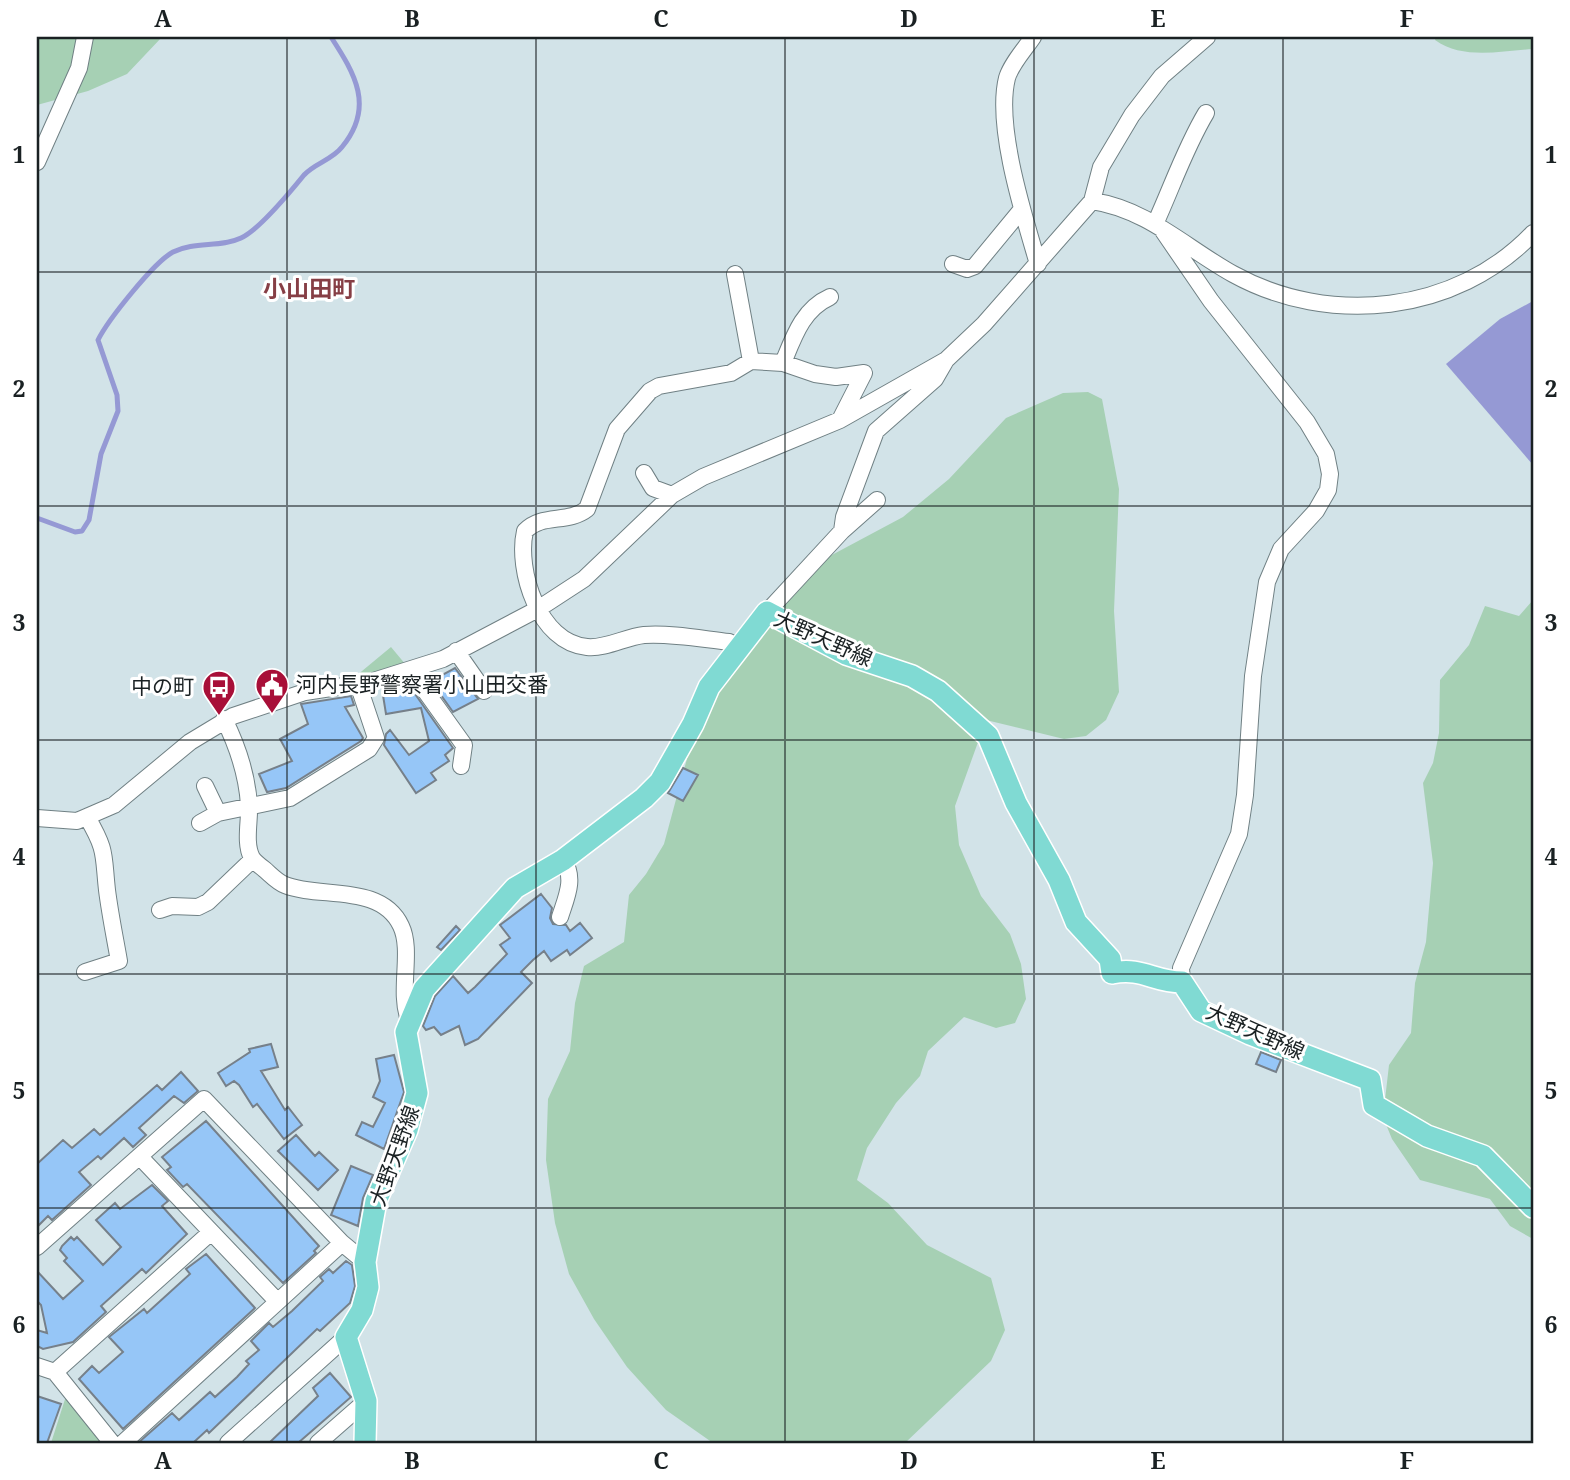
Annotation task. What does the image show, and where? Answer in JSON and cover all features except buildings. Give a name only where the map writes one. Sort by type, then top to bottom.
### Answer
[{"type":"main road","name":"大野天野線","points":[[346,1337],[362,1310],[368,1287],[365,1262],[376,1201],[407,1130],[417,1093],[407,1048],[409,1020],[424,989],[515,888],[564,860],[644,799],[660,782],[693,724],[709,687],[767,612],[846,654],[912,676],[938,691],[988,736],[1016,803],[1048,859],[1076,922],[1110,958],[1112,973],[1133,969],[1169,982],[1182,982],[1201,1011],[1250,1034],[1370,1080],[1374,1105],[1427,1136],[1483,1156],[1533,1207]]},
{"type":"main road","points":[[346,1337],[366,1402],[365,1443]]},
{"type":"street","points":[[37,162],[79,68],[85,37]]},
{"type":"street","points":[[1033,37],[1008,75],[1003,105],[1022,209],[1038,264]]},
{"type":"street","points":[[842,531],[844,517],[876,431],[935,379],[946,360],[1038,264],[1092,201],[1101,167],[1132,115],[1162,76],[1207,37]]},
{"type":"street","points":[[1158,226],[1183,164],[1186,146],[1206,113]]},
{"type":"street","points":[[1092,201],[1129,209],[1233,274],[1274,293],[1335,306],[1408,302],[1443,292],[1500,263],[1533,233]]},
{"type":"street","points":[[953,264],[967,269],[975,266],[1022,209]]},
{"type":"street","points":[[1158,226],[1211,301],[1307,422],[1326,454],[1330,474],[1328,490],[1322,501],[1281,550],[1267,582],[1253,676],[1245,795],[1239,834],[1181,968],[1182,982]]},
{"type":"street","points":[[736,274],[751,361]]},
{"type":"street","points":[[783,363],[805,317],[820,301],[830,297]]},
{"type":"street","points":[[37,818],[76,821],[114,805],[190,742],[224,719],[305,692],[358,684],[411,671],[456,651],[538,609],[584,579],[672,495],[703,477],[839,421],[946,360]]},
{"type":"street","points":[[740,647],[730,642],[645,635],[589,648],[560,636],[538,609],[527,586],[523,541],[525,531],[536,521],[572,516],[587,509],[599,449],[650,391],[659,386],[731,373],[751,361],[783,363],[815,374],[836,377],[864,373],[839,421]]},
{"type":"street","points":[[644,473],[653,488],[672,495]]},
{"type":"street","points":[[767,612],[842,531],[877,500]]},
{"type":"street","points":[[456,651],[484,691]]},
{"type":"street","points":[[411,671],[464,745],[461,766]]},
{"type":"street","points":[[200,822],[218,813],[290,798],[369,749],[376,738],[358,684]]},
{"type":"street","points":[[224,719],[239,750],[249,805],[249,845],[253,859],[283,885],[370,900],[390,911],[402,926],[403,1004],[409,1020]]},
{"type":"street","points":[[205,786],[218,813]]},
{"type":"street","points":[[85,972],[118,961],[107,888],[107,861],[100,838],[87,817]]},
{"type":"street","points":[[160,910],[172,906],[198,907],[208,902],[253,859]]},
{"type":"street","points":[[560,917],[570,886],[568,866],[564,860]]},
{"type":"street","points":[[37,1247],[204,1100],[342,1243],[365,1262]]},
{"type":"street","points":[[140,1157],[209,1233],[277,1301]]},
{"type":"street","points":[[55,1372],[209,1233]]},
{"type":"street","points":[[123,1443],[342,1243]]},
{"type":"street","points":[[228,1443],[346,1337]]},
{"type":"street","points":[[37,1366],[55,1372],[112,1443]]},
{"type":"street","points":[[318,1443],[366,1402]]},
{"type":"green space","points":[[37,37],[162,37],[127,74],[88,91],[37,105]]},
{"type":"green space","points":[[1436,37],[1533,37],[1533,49],[1470,52],[1446,46],[1435,40]]},
{"type":"green space","points":[[1088,392],[1102,399],[1119,489],[1114,611],[1119,692],[1106,720],[1086,736],[1064,739],[986,720],[955,806],[959,845],[981,896],[1010,934],[1021,964],[1026,999],[1015,1023],[996,1028],[964,1017],[928,1051],[920,1076],[896,1103],[867,1148],[857,1180],[888,1203],[927,1245],[991,1278],[1005,1330],[991,1361],[905,1443],[713,1443],[666,1410],[627,1367],[594,1319],[569,1274],[555,1223],[546,1160],[548,1099],[570,1051],[575,1003],[584,966],[624,942],[629,895],[646,874],[664,844],[695,729],[727,649],[815,564],[903,517],[949,479],[1006,418],[1063,393]]},
{"type":"green space","points":[[1533,600],[1533,1239],[1510,1226],[1490,1199],[1420,1180],[1392,1139],[1383,1117],[1389,1065],[1411,1033],[1415,983],[1426,942],[1433,863],[1423,783],[1433,763],[1439,733],[1440,680],[1469,645],[1485,606],[1519,616]]},
{"type":"green space","points":[[391,647],[406,665],[356,676]]},
{"type":"green space","points":[[67,1393],[107,1443],[51,1443]]},
{"type":"water","points":[[1533,301],[1533,465],[1446,364],[1500,319]]},
{"type":"waterway","points":[[37,518],[75,532],[82,531],[89,520],[101,454],[118,411],[117,395],[98,340],[132,292],[173,252],[225,243],[248,234],[274,210],[308,171],[338,151],[352,132],[358,118],[358,91],[354,78],[331,37]]},
{"type":"place","name":"河内長野警察署小山田交番","points":[[272,715]]},
{"type":"place","name":"中の町","points":[[219,717]]},
{"type":"district","name":"小山田町","points":[[309,289]]}]
